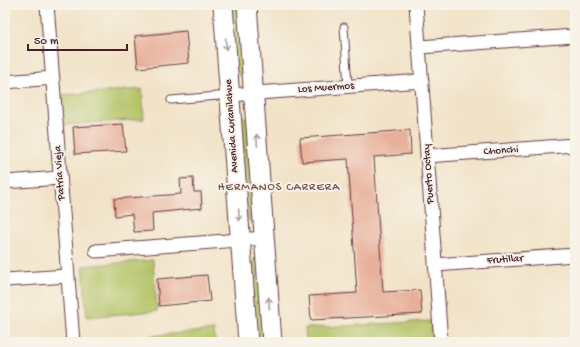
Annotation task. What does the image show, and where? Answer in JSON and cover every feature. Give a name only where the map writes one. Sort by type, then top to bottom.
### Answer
[{"type":"main road","name":"Avenida Curanilahue","points":[[223,5],[248,342]]},
{"type":"main road","points":[[247,5],[272,342]]},
{"type":"street","name":"Patria Vieja","points":[[47,5],[73,342]]},
{"type":"street","name":"Puerto Octay","points":[[416,5],[441,342]]},
{"type":"street","points":[[419,47],[575,36]]},
{"type":"street","points":[[5,82],[53,78]]},
{"type":"street","name":"Los Muermos","points":[[230,95],[422,81]]},
{"type":"street","name":"Chonchi","points":[[427,156],[575,145]]},
{"type":"street","points":[[5,182],[60,178]]},
{"type":"street","points":[[96,251],[264,238]]},
{"type":"street","name":"Frutillar","points":[[435,265],[575,255]]},
{"type":"street","points":[[5,280],[68,276]]},
{"type":"lane","points":[[344,27],[348,86]]},
{"type":"lane","points":[[171,100],[230,95]]},
{"type":"green space","points":[[230,5],[238,5],[244,71],[242,75],[235,72]]},
{"type":"green space","points":[[142,89],[144,119],[64,125],[62,95]]},
{"type":"green space","points":[[240,117],[245,117],[248,121],[253,220],[251,221],[248,220]]},
{"type":"green space","points":[[153,260],[157,311],[87,317],[83,266]]},
{"type":"green space","points":[[255,260],[257,261],[264,342],[257,342],[250,263]]},
{"type":"green space","points":[[431,321],[433,342],[306,342],[305,328]]},
{"type":"green space","points":[[214,330],[215,342],[151,342],[150,336]]},
{"type":"building","points":[[186,31],[189,63],[138,68],[135,36]]},
{"type":"building","points":[[123,124],[126,151],[75,154],[73,127]]},
{"type":"building","points":[[410,130],[411,154],[374,157],[383,292],[420,290],[422,314],[311,320],[309,296],[357,293],[348,159],[302,162],[300,138]]},
{"type":"building","points":[[193,178],[194,192],[201,192],[202,208],[152,213],[153,231],[134,232],[132,214],[115,216],[114,199],[181,194],[180,179]]},
{"type":"building","points":[[207,275],[210,301],[159,306],[157,279]]},
{"type":"district","name":"HERMANOS CARRERA","points":[[279,188]]}]
